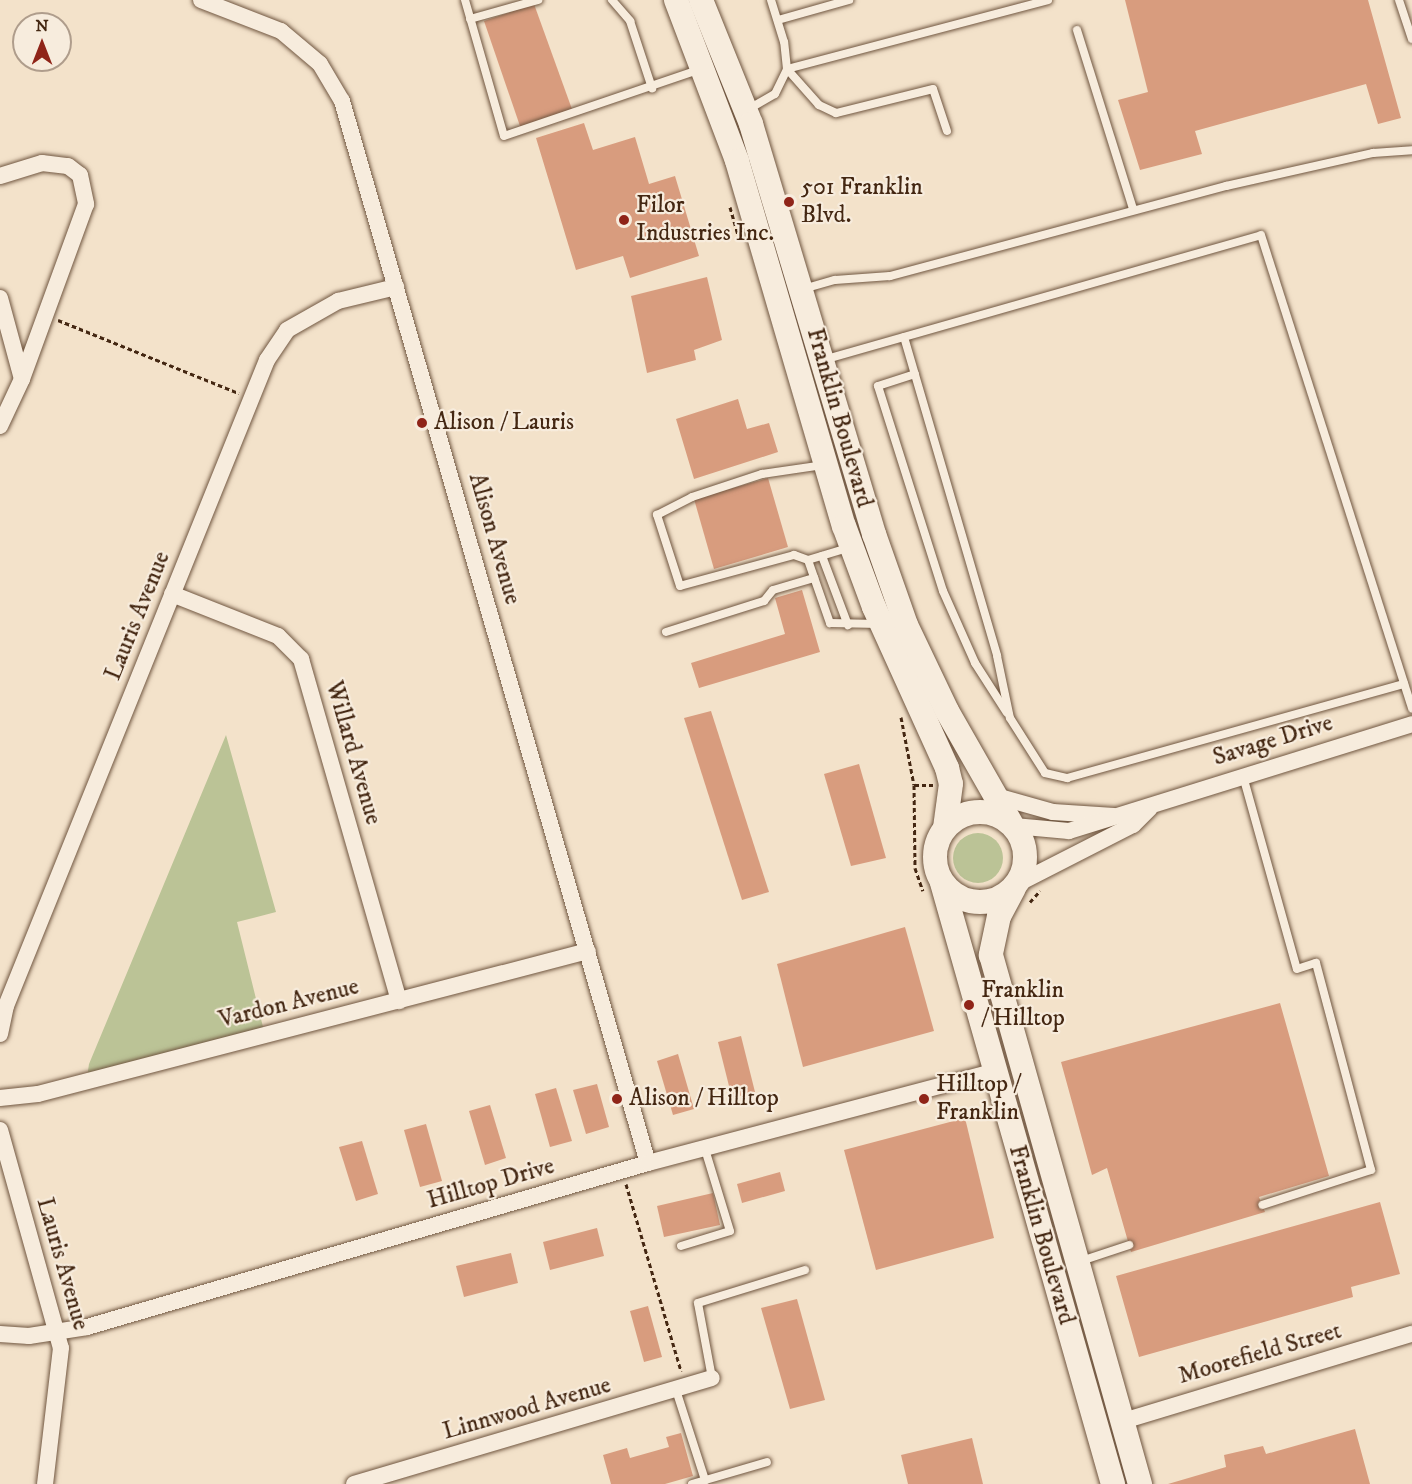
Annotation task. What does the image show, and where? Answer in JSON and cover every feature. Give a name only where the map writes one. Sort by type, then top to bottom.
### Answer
[{"type":"main road","name":"Franklin Boulevard","points":[[676,0],[704,68],[737,161],[824,465],[851,547],[882,624],[948,768],[951,784],[945,828]]},
{"type":"main road","name":"Franklin Boulevard","points":[[701,0],[746,110],[802,289],[874,534],[906,625],[947,711],[1012,824]]},
{"type":"main road","points":[[970,813],[985,813],[1012,824],[1025,860],[1019,893],[979,903],[952,893],[942,882],[935,855],[945,828],[970,813]]},
{"type":"main road","name":"Franklin Boulevard","points":[[942,882],[1113,1484]]},
{"type":"main road","name":"Franklin Boulevard","points":[[1019,893],[999,916],[992,955],[1140,1484]]},
{"type":"street","name":"Alison Avenue","points":[[201,0],[281,31],[320,64],[342,101],[648,1164]]},
{"type":"street","points":[[0,176],[42,163],[58,163],[80,176],[86,190],[86,204],[22,378],[0,426]]},
{"type":"street","name":"Lauris Avenue","points":[[0,1034],[6,1006],[267,360],[287,330],[338,301],[396,287]]},
{"type":"street","points":[[0,298],[22,378]]},
{"type":"street","name":"Willard Avenue","points":[[172,594],[278,636],[301,659],[399,1000]]},
{"type":"street","name":"Savage Drive","points":[[1012,824],[1069,831],[1114,816],[1150,808],[1243,774],[1412,724]]},
{"type":"street","points":[[996,796],[1053,812],[1114,816]]},
{"type":"street","name":"Savage Drive","points":[[1019,893],[1133,825],[1150,808]]},
{"type":"street","name":"Vardon Avenue","points":[[0,1098],[38,1094],[588,951]]},
{"type":"street","name":"Hilltop Drive","points":[[0,1334],[59,1333],[622,1171],[996,1071]]},
{"type":"street","name":"Lauris Avenue","points":[[0,1130],[59,1333],[62,1353],[45,1484]]},
{"type":"street","name":"Moorefield Street","points":[[1123,1421],[1412,1335]]},
{"type":"street","name":"Linnwood Avenue","points":[[354,1484],[712,1378]]},
{"type":"lane","points":[[465,0],[504,136],[652,88],[704,68]]},
{"type":"lane","points":[[470,19],[538,0]]},
{"type":"lane","points":[[612,0],[630,21],[652,88]]},
{"type":"lane","points":[[771,0],[778,20],[787,69],[819,105],[836,113],[933,89],[946,131]]},
{"type":"lane","points":[[778,20],[849,0]]},
{"type":"lane","points":[[746,110],[775,94],[787,69],[1048,0]]},
{"type":"lane","points":[[1399,0],[1412,39]]},
{"type":"lane","points":[[1077,30],[1133,209]]},
{"type":"lane","points":[[802,289],[835,280],[890,276],[1133,209],[1350,158],[1412,150]]},
{"type":"lane","points":[[822,360],[1261,236],[1412,709]]},
{"type":"lane","points":[[904,337],[998,656],[1010,718]]},
{"type":"lane","points":[[915,374],[878,386],[943,591],[975,663],[1035,763],[1045,773],[1067,778],[1404,684]]},
{"type":"lane","points":[[824,465],[762,474],[692,496],[657,515],[680,586],[794,555],[808,560],[851,547]]},
{"type":"lane","points":[[822,556],[848,625]]},
{"type":"lane","points":[[808,560],[830,624],[882,624]]},
{"type":"lane","points":[[666,632],[764,601],[773,590],[814,578]]},
{"type":"lane","points":[[1243,774],[1298,969],[1317,963],[1371,1170],[1262,1205]]},
{"type":"lane","points":[[681,1246],[730,1231],[705,1149]]},
{"type":"lane","points":[[1077,1262],[1129,1245]]},
{"type":"lane","points":[[712,1378],[698,1304],[806,1270]]},
{"type":"lane","points":[[681,1389],[705,1480]]},
{"type":"lane","points":[[692,1484],[767,1462]]},
{"type":"path","points":[[45,315],[251,398]]},
{"type":"path","points":[[914,785],[939,785]]},
{"type":"path","points":[[1019,893],[1043,888]]},
{"type":"path","points":[[622,1171],[681,1389]]},
{"type":"green space","points":[[226,735],[276,912],[237,922],[264,1031],[86,1084],[89,1064]]},
{"type":"green space","points":[[983,833],[996,840],[1002,848],[1002,868],[996,876],[988,882],[973,883],[960,876],[954,868],[953,853],[960,840],[968,834]]},
{"type":"building","points":[[1125,0],[1368,0],[1401,118],[1378,124],[1366,84],[1195,131],[1202,154],[1140,170],[1118,100],[1148,92]]},
{"type":"building","points":[[534,4],[573,112],[521,129],[484,21]]},
{"type":"building","name":"Filor Industries Inc.","points":[[584,123],[593,150],[635,137],[649,184],[675,176],[699,256],[630,278],[623,256],[576,270],[536,138]]},
{"type":"building","points":[[707,277],[722,340],[694,350],[696,360],[647,373],[631,296]]},
{"type":"building","points":[[738,399],[747,429],[769,423],[778,452],[694,479],[676,419]]},
{"type":"building","points":[[768,478],[788,547],[714,569],[694,499]]},
{"type":"building","points":[[802,590],[820,652],[699,688],[691,663],[785,634],[775,598]]},
{"type":"building","points":[[711,711],[769,892],[742,900],[684,718]]},
{"type":"building","points":[[859,764],[886,858],[851,866],[824,774]]},
{"type":"building","points":[[905,927],[934,1031],[803,1067],[777,964]]},
{"type":"building","points":[[1280,1003],[1329,1176],[1259,1197],[1265,1212],[1131,1252],[1107,1168],[1092,1175],[1061,1062]]},
{"type":"building","points":[[741,1036],[755,1092],[732,1098],[718,1042]]},
{"type":"building","points":[[678,1054],[694,1109],[673,1115],[657,1061]]},
{"type":"building","points":[[597,1084],[609,1127],[586,1134],[573,1090]]},
{"type":"building","points":[[556,1088],[572,1141],[550,1147],[535,1094]]},
{"type":"building","points":[[490,1105],[506,1158],[485,1165],[469,1111]]},
{"type":"building","points":[[965,1118],[994,1238],[876,1270],[844,1150]]},
{"type":"building","points":[[426,1124],[442,1181],[420,1187],[404,1130]]},
{"type":"building","points":[[362,1141],[378,1194],[356,1201],[339,1147]]},
{"type":"building","points":[[780,1172],[785,1191],[742,1203],[737,1184]]},
{"type":"building","points":[[713,1193],[720,1225],[664,1237],[657,1206]]},
{"type":"building","points":[[1380,1202],[1400,1274],[1351,1287],[1353,1297],[1139,1357],[1116,1276]]},
{"type":"building","points":[[597,1228],[604,1256],[550,1270],[543,1242]]},
{"type":"building","points":[[511,1253],[518,1283],[464,1297],[456,1266]]},
{"type":"building","points":[[797,1299],[825,1400],[790,1409],[761,1308]]},
{"type":"building","points":[[648,1306],[662,1357],[644,1362],[630,1311]]},
{"type":"building","points":[[1355,1429],[1370,1484],[1168,1484],[1226,1467],[1224,1455],[1263,1446],[1266,1454]]},
{"type":"building","points":[[681,1433],[693,1476],[665,1484],[611,1484],[603,1455],[627,1448],[630,1458],[669,1447],[666,1437]]},
{"type":"building","points":[[972,1438],[983,1484],[908,1484],[901,1455]]},
{"type":"place","name":"501 Franklin Blvd.","points":[[789,202]]},
{"type":"place","name":"Filor Industries Inc.","points":[[624,220]]},
{"type":"place","name":"Alison / Lauris","points":[[422,423]]},
{"type":"place","name":"Franklin / Hilltop","points":[[969,1005]]},
{"type":"place","name":"Alison / Hilltop","points":[[617,1099]]},
{"type":"place","name":"Hilltop / Franklin","points":[[924,1099]]}]
